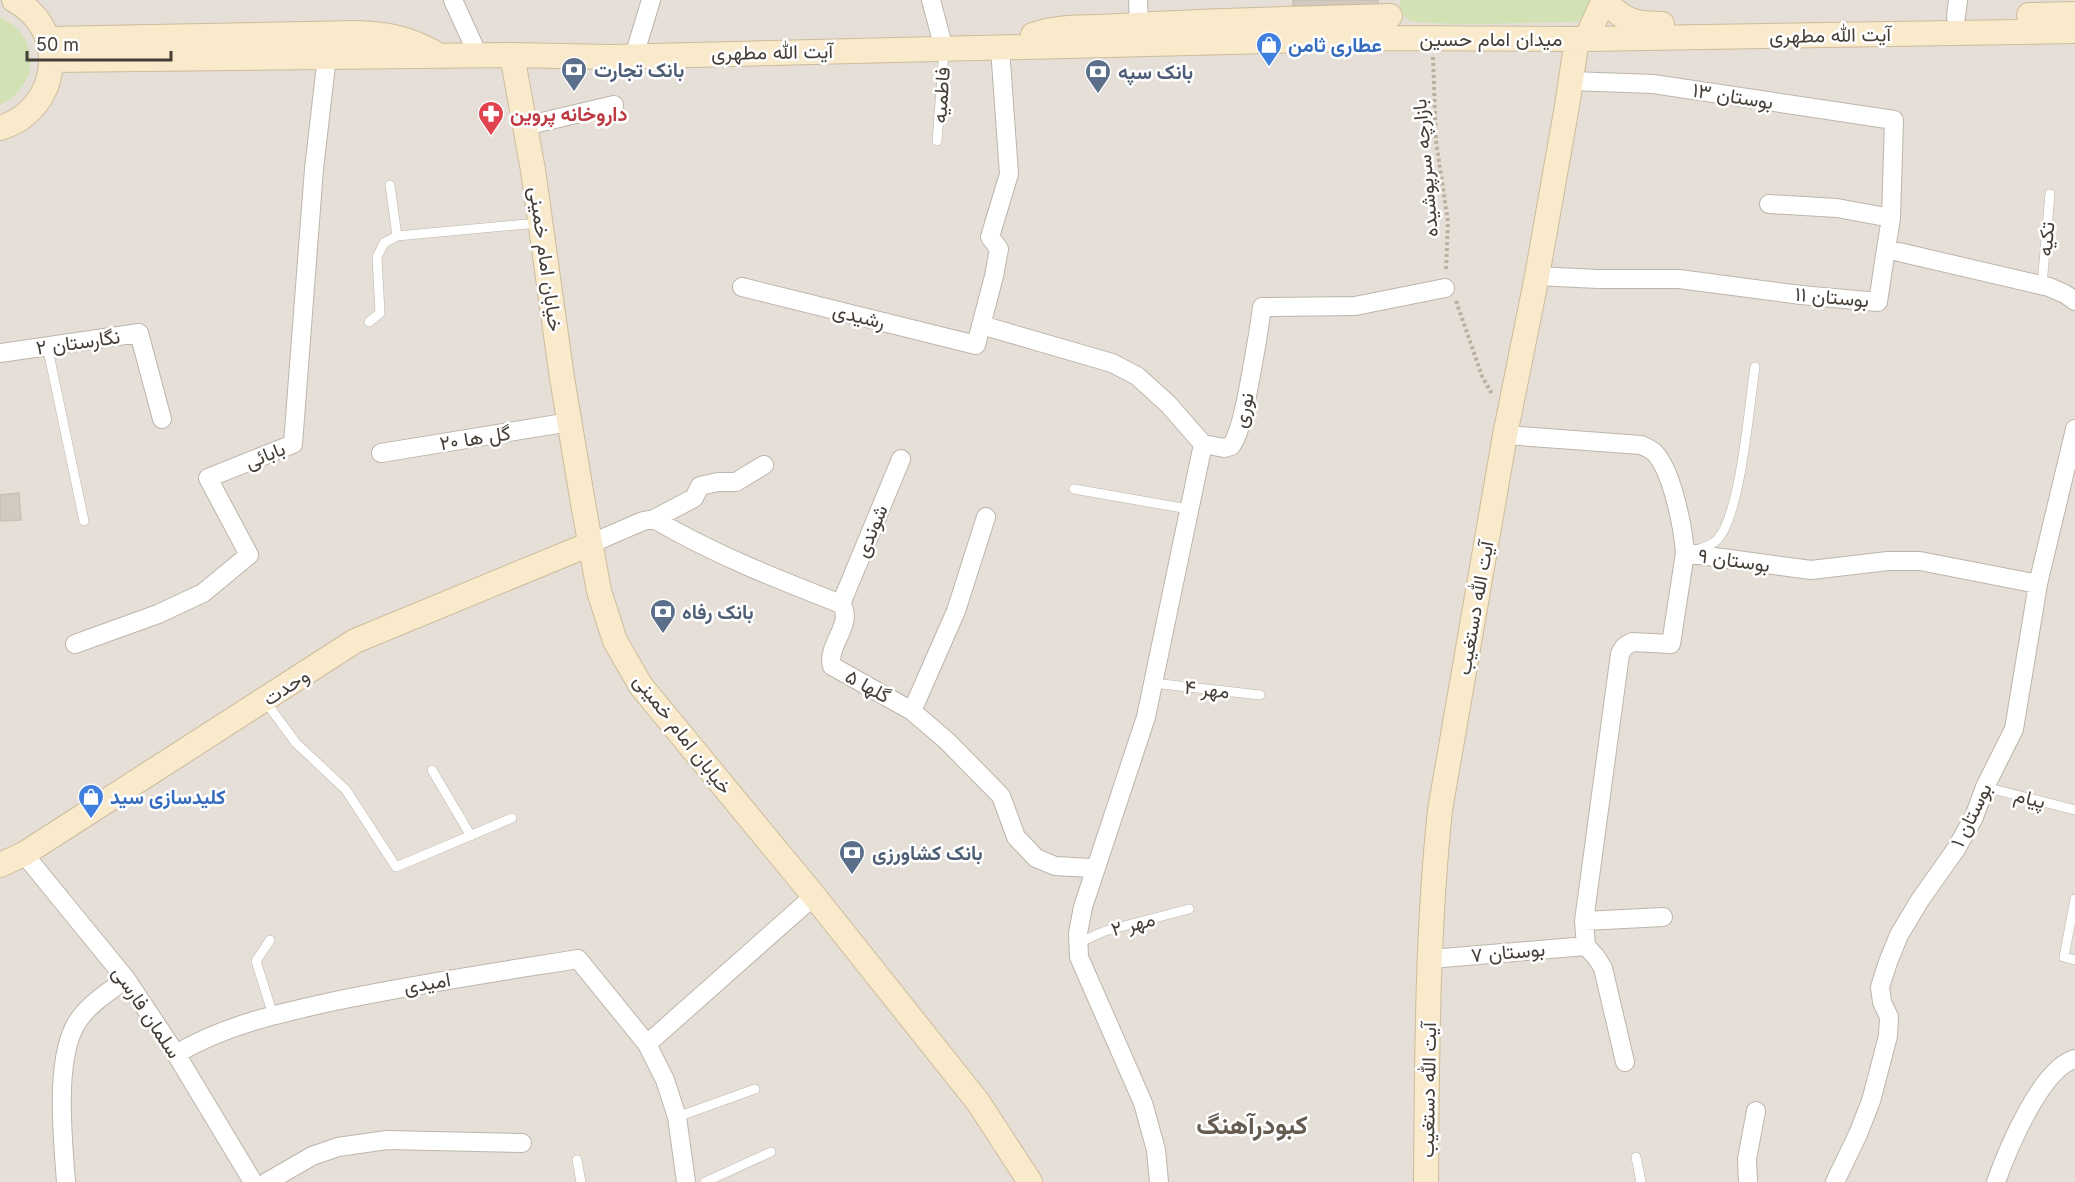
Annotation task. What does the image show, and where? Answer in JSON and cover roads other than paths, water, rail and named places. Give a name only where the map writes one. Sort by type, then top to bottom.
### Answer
[{"type":"main road","points":[[0,128],[17,121],[34,107],[48,82],[49,50],[35,16],[14,0]]},
{"type":"main road","name":"آیت الله مطهری","points":[[1604,0],[1624,19],[1634,23],[1648,24],[1957,8],[2075,14]]},
{"type":"main road","name":"میدان امام حسین","points":[[1390,18],[1432,39],[1581,39],[1604,0]]},
{"type":"main road","name":"آیت الله مطهری","points":[[49,50],[327,57],[634,56],[1000,48],[1390,18]]},
{"type":"main road","name":"آیت الله مطهری","points":[[1000,48],[1044,32],[1139,24],[1390,18]]},
{"type":"main road","name":"آیت الله مطهری","points":[[1581,39],[2075,31]]},
{"type":"main road","name":"آیت الله مطهری","points":[[49,50],[381,34],[407,40],[437,55]]},
{"type":"main road","name":"آیت الله دستغیب","points":[[1426,1182],[1431,959],[1435,855],[1440,810],[1507,429],[1537,276],[1571,81],[1581,39]]},
{"type":"main road","name":"خیابان امام خمینی","points":[[512,55],[541,223],[590,544],[599,591],[615,641],[641,686],[814,896],[978,1102],[1030,1182]]},
{"type":"main road","name":"وحدت","points":[[0,865],[24,854],[356,642],[590,544]]},
{"type":"street","points":[[453,0],[478,55]]},
{"type":"street","points":[[634,56],[651,0]]},
{"type":"street","points":[[931,0],[944,49]]},
{"type":"street","points":[[1138,0],[1139,24]]},
{"type":"street","points":[[1000,48],[1009,174],[990,237],[999,249],[981,325],[1112,363],[1137,376],[1168,404],[1203,444],[1146,717],[1083,907],[1078,943],[1078,957],[1143,1103],[1156,1150],[1159,1182]]},
{"type":"street","name":"بابائی","points":[[75,644],[158,614],[203,593],[249,555],[208,478],[293,444],[314,169],[327,57]]},
{"type":"street","name":"بوستان ۱۳","points":[[1571,81],[1653,84],[1894,120],[1891,218]]},
{"type":"street","points":[[525,126],[614,105]]},
{"type":"street","points":[[1769,204],[1837,208],[1891,218],[1886,249],[2042,285],[2056,289],[2075,301]]},
{"type":"street","name":"بوستان ۱۱","points":[[1537,276],[1679,279],[1801,295],[1878,302],[1886,249]]},
{"type":"street","name":"رشیدی","points":[[742,287],[976,345],[981,325]]},
{"type":"street","name":"نوری","points":[[1203,444],[1224,448],[1231,446],[1234,441],[1242,418],[1256,352],[1262,306],[1355,306],[1445,288]]},
{"type":"street","name":"نگارستان ۲","points":[[0,353],[139,333],[162,419]]},
{"type":"street","name":"گل ها ۲۰","points":[[381,453],[570,422]]},
{"type":"street","name":"بوستان ۹","points":[[1507,429],[1641,445],[1653,451],[1671,486],[1685,553],[1811,570],[1888,561],[1920,561],[2038,585]]},
{"type":"street","name":"بوستان ۱","points":[[1835,1182],[1858,1134],[1870,1101],[1888,1036],[1889,1017],[1882,1002],[1880,987],[1888,962],[1899,935],[1974,817],[1985,787],[2014,729],[2038,585],[2075,429]]},
{"type":"street","name":"شوندی","points":[[841,604],[901,459]]},
{"type":"street","points":[[590,544],[643,521],[654,519],[693,498],[700,486],[718,482],[736,482],[764,465]]},
{"type":"street","points":[[912,711],[956,611],[986,517]]},
{"type":"street","points":[[654,519],[729,557],[841,604]]},
{"type":"street","points":[[1624,1062],[1603,968],[1586,946],[1584,921],[1620,654],[1624,647],[1632,642],[1671,645],[1685,553]]},
{"type":"street","name":"گلها ۵","points":[[841,604],[845,610],[845,621],[830,659],[832,666],[912,711],[954,748],[1001,796],[1016,837],[1036,858],[1055,866],[1091,868],[1093,874]]},
{"type":"street","name":"سلمان فارسی","points":[[24,854],[126,979],[176,1054],[253,1182]]},
{"type":"street","points":[[686,1182],[677,1117],[665,1080],[647,1044],[814,896]]},
{"type":"street","points":[[1584,921],[1663,917]]},
{"type":"street","name":"بوستان ۷","points":[[1431,959],[1586,946]]},
{"type":"street","name":"امیدی","points":[[176,1054],[214,1034],[273,1015],[401,987],[578,959],[647,1044]]},
{"type":"street","points":[[66,1182],[61,1116],[65,1059],[70,1035],[79,1019],[93,1004],[126,979]]},
{"type":"street","points":[[1996,1182],[2012,1140],[2045,1084],[2057,1069],[2075,1059]]},
{"type":"street","points":[[1748,1182],[1747,1159],[1756,1111]]},
{"type":"street","points":[[267,1182],[312,1156],[338,1147],[387,1140],[522,1143]]},
{"type":"lane","name":"فاطمیه","points":[[937,141],[944,49]]},
{"type":"lane","points":[[390,185],[398,236]]},
{"type":"lane","name":"تکیه","points":[[2042,285],[2050,194]]},
{"type":"lane","points":[[369,322],[380,313],[377,257],[384,243],[398,236],[541,223]]},
{"type":"lane","points":[[47,345],[84,521]]},
{"type":"lane","points":[[1685,553],[1716,541],[1729,516],[1740,474],[1755,367]]},
{"type":"lane","points":[[1074,489],[1188,509]]},
{"type":"lane","name":"مهر ۴","points":[[1153,683],[1260,695]]},
{"type":"lane","points":[[265,701],[296,743],[346,790],[396,867],[512,818]]},
{"type":"lane","points":[[432,770],[471,836]]},
{"type":"lane","name":"پیام","points":[[1985,787],[2075,810]]},
{"type":"lane","points":[[2075,899],[2064,957],[2075,960]]},
{"type":"lane","name":"مهر ۲","points":[[1078,943],[1105,931],[1189,909]]},
{"type":"lane","points":[[270,940],[256,960],[273,1015]]},
{"type":"lane","points":[[677,1117],[755,1089]]},
{"type":"lane","points":[[705,1182],[771,1152]]},
{"type":"lane","points":[[1636,1157],[1641,1182]]},
{"type":"lane","points":[[577,1160],[581,1182]]},
{"type":"place","name":"عطاری ثامن","points":[[1269,68]]},
{"type":"place","name":"بانک تجارت","points":[[574,93]]},
{"type":"place","name":"بانک سپه","points":[[1098,95]]},
{"type":"place","name":"داروخانه پروین","points":[[491,137]]},
{"type":"place","name":"بانک رفاه","points":[[663,635]]},
{"type":"place","name":"کلیدسازی سید","points":[[91,820]]},
{"type":"place","name":"بانک کشاورزی","points":[[852,876]]},
{"type":"district","name":"کبودرآهنگ","points":[[1252,1124]]}]
